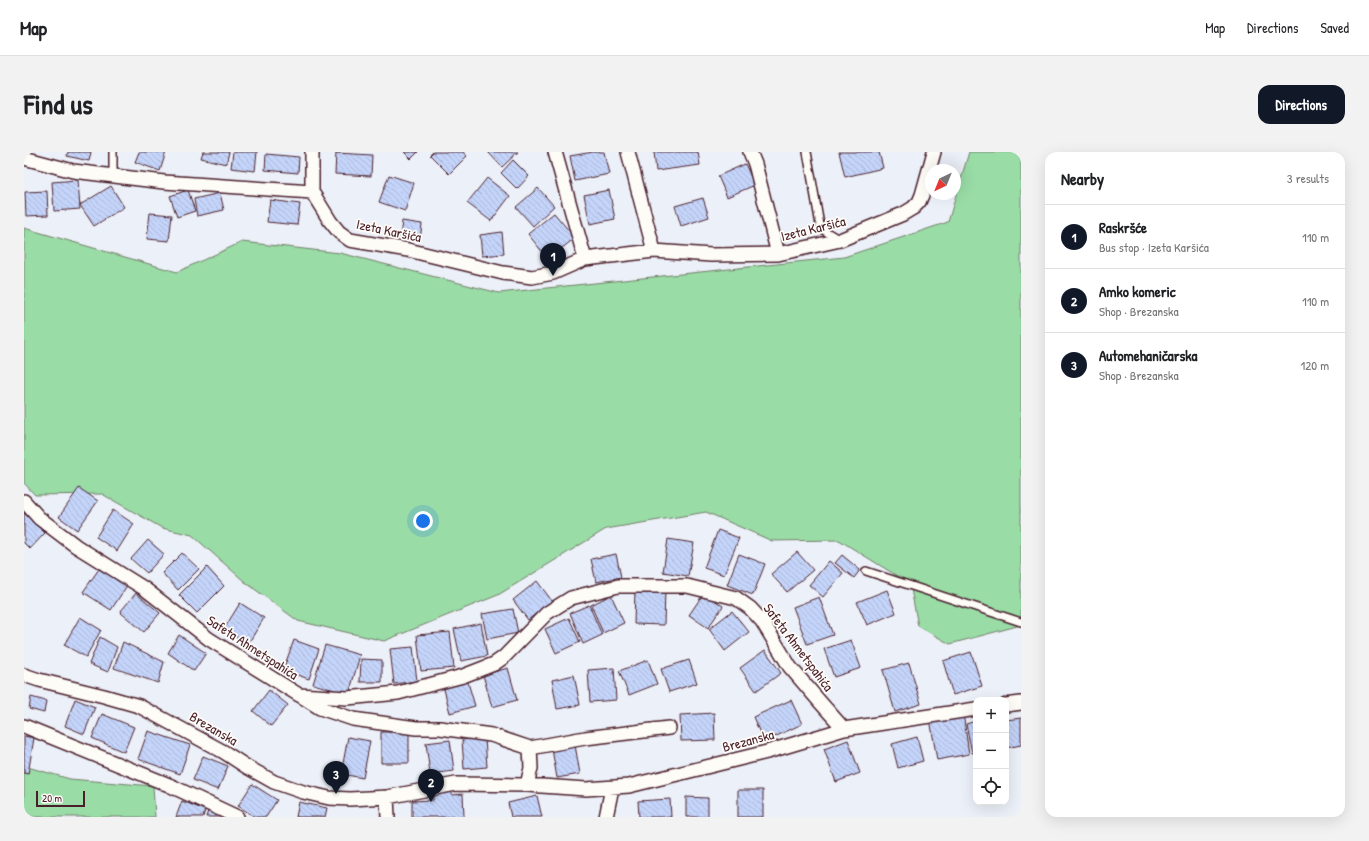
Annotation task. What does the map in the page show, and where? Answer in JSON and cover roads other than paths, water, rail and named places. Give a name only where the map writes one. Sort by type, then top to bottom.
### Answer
[{"type":"street","points":[[24,158],[73,171],[113,176],[164,182],[312,192],[312,152]]},
{"type":"street","points":[[555,152],[585,259]]},
{"type":"street","points":[[628,152],[654,251]]},
{"type":"street","points":[[750,152],[755,164],[778,254]]},
{"type":"street","name":"Izeta Karšića","points":[[312,192],[330,221],[339,232],[350,240],[408,250],[502,272],[532,277],[553,273],[585,259],[654,251],[711,255],[778,254],[840,240],[903,214],[913,208],[919,202],[922,195],[934,152]]},
{"type":"street","name":"Safeta Ahmetspahića","points":[[24,501],[39,518],[76,546],[145,589],[209,639],[299,695],[347,698],[398,693],[463,676],[494,664],[504,657],[546,613],[571,598],[618,586],[687,586],[736,598],[750,608],[762,621],[790,667],[844,728]]},
{"type":"street","name":"Brezanska","points":[[24,675],[138,706],[224,752],[274,782],[302,792],[329,798],[350,799],[387,797],[456,784],[527,785],[586,789],[629,786],[767,752],[844,728],[973,709]]},
{"type":"street","points":[[299,695],[320,708],[352,719],[416,728],[440,728],[491,735],[530,748],[585,738],[669,728]]},
{"type":"street","points":[[1009,705],[1021,703]]},
{"type":"street","points":[[24,726],[169,785],[237,817]]},
{"type":"street","points":[[527,785],[531,768],[530,748]]},
{"type":"street","points":[[606,817],[612,788]]},
{"type":"street","points":[[387,797],[388,817]]},
{"type":"lane","points":[[113,152],[113,176]]},
{"type":"lane","points":[[807,152],[820,225],[825,231],[840,240]]},
{"type":"lane","points":[[866,571],[1021,622]]},
{"type":"place","name":"Raskršće","points":[[553,276]]},
{"type":"place","name":"Automehaničarska","points":[[336,794]]},
{"type":"place","name":"Amko komeric","points":[[431,802]]}]
